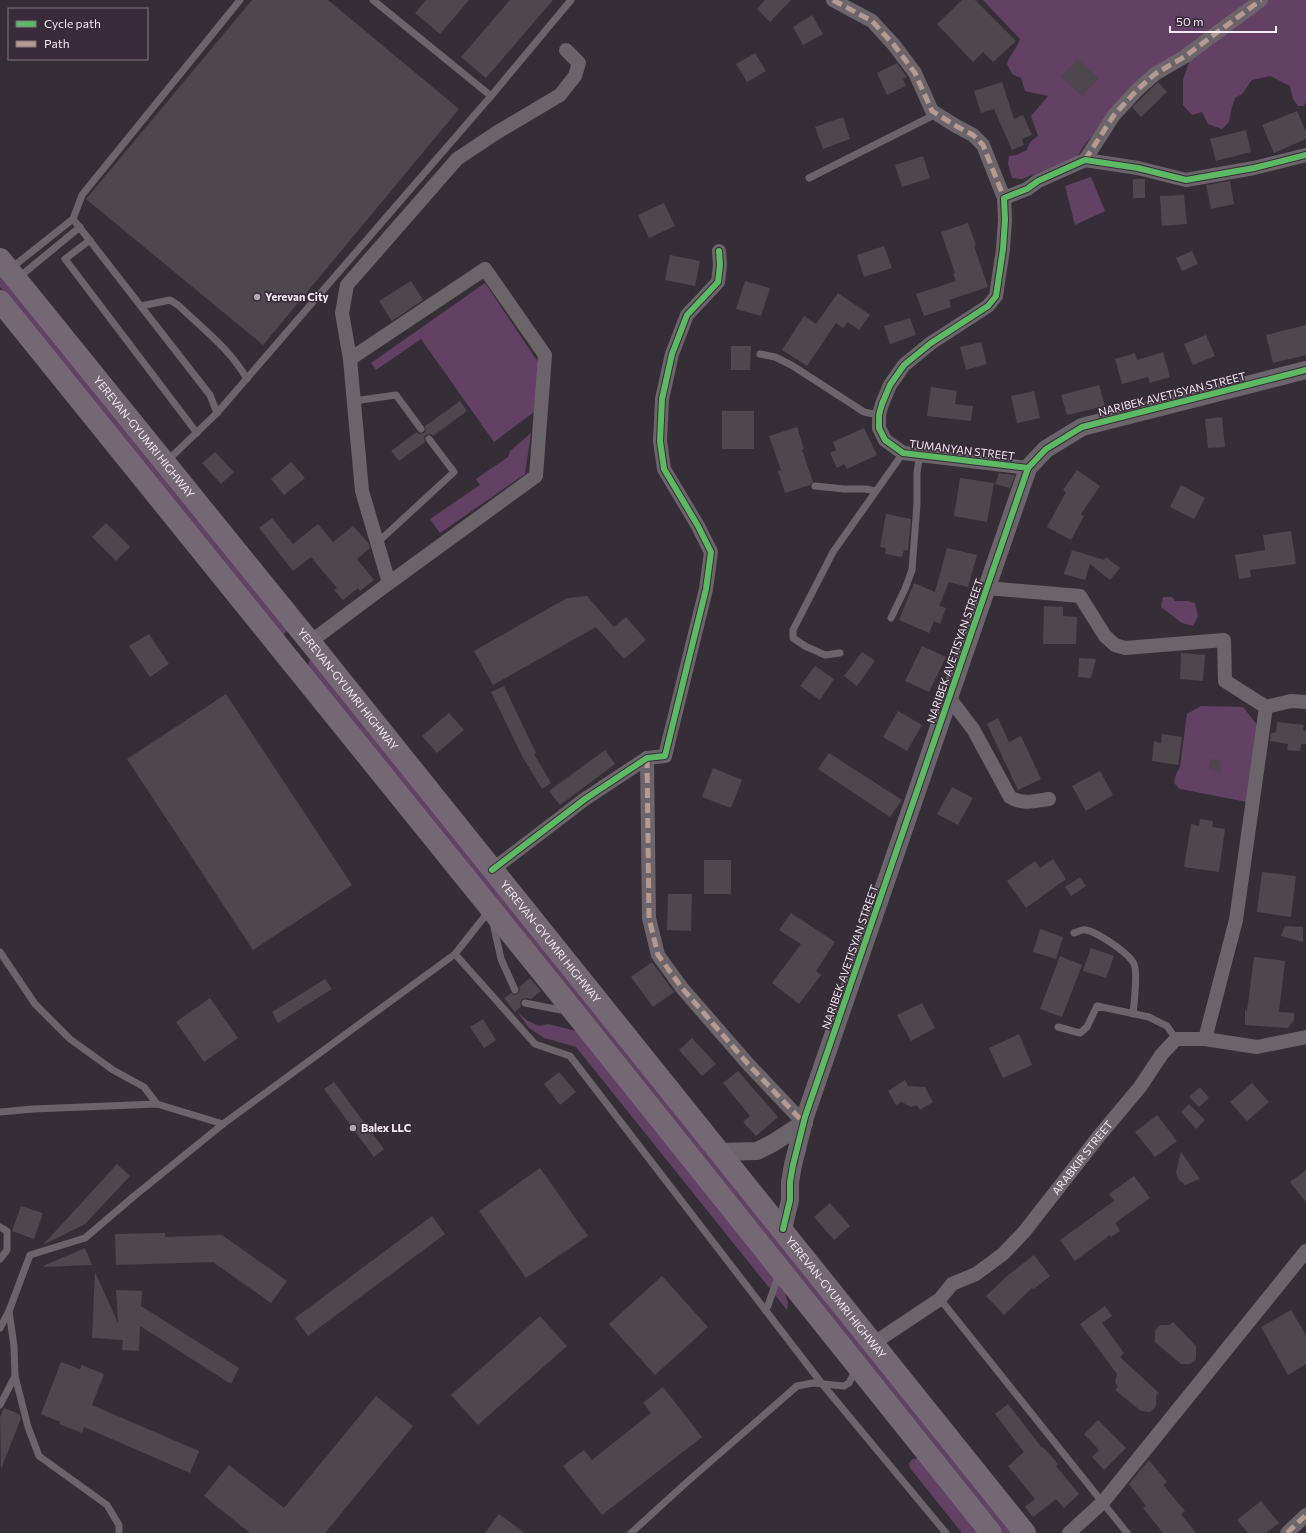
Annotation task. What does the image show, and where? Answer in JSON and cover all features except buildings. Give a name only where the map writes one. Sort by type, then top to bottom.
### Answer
[{"type":"highway","name":"YEREVAN-GYUMRI HIGHWAY","points":[[9,269],[874,1343],[928,1414],[1025,1533]]},
{"type":"highway","points":[[0,301],[490,910],[575,1013],[991,1533]]},
{"type":"highway","points":[[284,654],[308,639]]},
{"type":"street","points":[[833,0],[872,21],[894,45],[915,73],[932,111],[936,114]]},
{"type":"street","points":[[1085,160],[1114,115],[1137,90],[1155,74],[1184,57],[1262,0]]},
{"type":"street","points":[[389,583],[362,491],[350,359],[342,313],[347,285],[457,159],[496,133],[560,95],[575,76],[579,63],[566,50]]},
{"type":"street","name":"TUMANYAN STREET","points":[[936,114],[973,135],[983,145],[1004,198],[1004,249],[996,296],[988,306],[931,343],[904,365],[890,385],[882,404],[879,415],[879,428],[885,440],[903,453],[1028,468]]},
{"type":"street","points":[[1004,198],[1085,160],[1138,168],[1186,180],[1254,168],[1306,154]]},
{"type":"street","points":[[492,870],[585,799],[647,758],[665,756],[706,589],[711,552],[698,526],[664,469],[660,441],[662,399],[672,354],[687,315],[718,282],[720,266],[719,251]]},
{"type":"street","points":[[308,639],[389,583],[536,476],[545,356],[485,269],[350,359]]},
{"type":"street","name":"NARIBEK AVETISYAN STREET","points":[[783,1230],[790,1200],[790,1182],[793,1165],[804,1123],[1028,468],[1046,449],[1082,427],[1306,370]]},
{"type":"street","points":[[987,588],[1080,596],[1105,636],[1115,645],[1126,648],[1224,640],[1225,681],[1266,706],[1291,701],[1306,702]]},
{"type":"street","points":[[950,699],[973,729],[1010,797],[1016,801],[1023,802],[1049,799]]},
{"type":"street","points":[[1205,1040],[1236,920],[1266,706]]},
{"type":"street","points":[[647,758],[649,918],[658,955],[682,988],[748,1064],[804,1123],[774,1143],[757,1151],[719,1152]]},
{"type":"street","points":[[1176,1039],[1205,1040],[1257,1047],[1306,1037]]},
{"type":"street","name":"ARABKIR STREET","points":[[874,1343],[940,1299],[952,1284],[976,1274],[1003,1254],[1024,1232],[1099,1136],[1140,1087],[1162,1054],[1176,1039]]},
{"type":"street","points":[[1069,1533],[1103,1502],[1306,1252]]},
{"type":"street","points":[[1287,1533],[1306,1515]]},
{"type":"lane","points":[[9,269],[73,218],[82,195],[240,0]]},
{"type":"lane","points":[[373,0],[491,96]]},
{"type":"lane","points":[[164,463],[217,413],[491,96],[571,0]]},
{"type":"lane","points":[[809,178],[936,114]]},
{"type":"lane","points":[[73,218],[210,395],[217,413]]},
{"type":"lane","points":[[9,269],[80,227]]},
{"type":"lane","points":[[90,240],[65,259],[197,433]]},
{"type":"lane","points":[[141,306],[170,300],[178,305],[222,346],[240,366],[247,378]]},
{"type":"lane","points":[[760,354],[775,357],[793,366],[864,412],[879,415]]},
{"type":"lane","points":[[354,401],[396,395],[421,429]]},
{"type":"lane","points":[[377,543],[454,472],[429,439]]},
{"type":"lane","points":[[840,653],[824,655],[805,646],[793,638],[793,630],[833,552],[903,453]]},
{"type":"lane","points":[[891,618],[905,589],[912,570],[917,504],[917,472],[920,455]]},
{"type":"lane","points":[[815,486],[876,491]]},
{"type":"lane","points":[[0,1328],[9,1311],[30,1255],[85,1238],[223,1124],[455,954],[490,910]]},
{"type":"lane","points":[[490,910],[501,958],[515,990]]},
{"type":"lane","points":[[1074,933],[1084,930],[1091,932],[1111,943],[1134,964],[1135,977],[1133,1014]]},
{"type":"lane","points":[[0,952],[35,1004],[70,1039],[113,1070],[144,1087],[156,1104]]},
{"type":"lane","points":[[455,954],[535,1044],[570,1056],[823,1385],[946,1533]]},
{"type":"lane","points":[[525,1004],[575,1013]]},
{"type":"lane","points":[[1058,1027],[1080,1033],[1087,1027],[1096,1006],[1149,1017],[1167,1026],[1176,1039]]},
{"type":"lane","points":[[0,1112],[33,1109],[156,1104],[223,1124]]},
{"type":"lane","points":[[0,1227],[7,1231],[7,1250],[0,1259]]},
{"type":"lane","points":[[766,1311],[780,1270]]},
{"type":"lane","points":[[940,1299],[1127,1533]]},
{"type":"lane","points":[[9,1311],[14,1346],[15,1376],[28,1427],[39,1456],[107,1505],[118,1525],[120,1533]]},
{"type":"lane","points":[[631,1533],[797,1386],[813,1384],[844,1386],[849,1383],[857,1367]]},
{"type":"lane","points":[[0,1405],[15,1376]]},
{"type":"shaded area","points":[[983,0],[1306,0],[1306,102],[1304,106],[1298,106],[1293,99],[1290,86],[1270,76],[1252,80],[1242,94],[1235,98],[1229,122],[1222,129],[1208,124],[1202,112],[1192,115],[1183,105],[1183,80],[1189,62],[1157,68],[1108,117],[1086,143],[1076,158],[1022,179],[1012,178],[1008,164],[1009,156],[1016,155],[1027,150],[1030,142],[1038,136],[1031,116],[1048,96],[1025,91],[1021,78],[1012,74],[1007,64],[1020,39]]},
{"type":"shaded area","points":[[1091,177],[1105,211],[1075,225],[1065,186]]},
{"type":"shaded area","points":[[0,271],[290,628],[282,636],[0,287]]},
{"type":"shaded area","points":[[485,283],[540,365],[537,410],[494,442],[421,339],[376,370],[371,363]]},
{"type":"shaded area","points":[[531,433],[525,474],[440,533],[430,519],[480,485],[476,479],[508,457],[510,451]]},
{"type":"shaded area","points":[[1163,597],[1172,597],[1175,601],[1195,603],[1198,616],[1193,626],[1182,623],[1161,607]]},
{"type":"shaded area","points":[[311,660],[1016,1533],[1002,1533],[308,666],[309,661]]},
{"type":"shaded area","points":[[1201,706],[1243,707],[1258,726],[1247,802],[1180,789],[1174,783],[1176,774],[1180,767],[1187,714]]},
{"type":"shaded area","points":[[518,1013],[528,1021],[539,1026],[548,1024],[580,1032],[784,1290],[788,1303],[787,1310],[576,1047],[544,1038],[529,1028]]},
{"type":"shaded area","points":[[918,1458],[982,1533],[962,1533],[910,1468],[909,1463],[913,1459]]},
{"type":"marked path","points":[[833,0],[872,21],[894,45],[915,73],[932,111],[973,135],[983,145],[1004,198]]},
{"type":"marked path","points":[[1085,160],[1114,115],[1137,90],[1155,74],[1184,57],[1261,0]]},
{"type":"marked path","points":[[647,758],[649,918],[658,955],[682,988],[748,1064],[804,1123]]},
{"type":"marked path","points":[[1287,1533],[1306,1515]]},
{"type":"cycle path","points":[[1028,468],[903,453],[885,440],[879,428],[879,415],[882,404],[890,385],[904,365],[931,343],[988,306],[996,296],[1003,249],[1005,220],[1004,198],[1027,189],[1038,181],[1085,160],[1138,168],[1186,180],[1254,168],[1306,155]]},
{"type":"cycle path","points":[[492,870],[585,799],[647,758],[665,756],[706,589],[711,552],[698,526],[664,469],[660,441],[662,399],[672,354],[687,315],[718,282],[720,265],[719,251]]},
{"type":"cycle path","points":[[783,1229],[790,1200],[790,1182],[793,1165],[805,1117],[1028,468],[1046,449],[1082,427],[1306,370]]},
{"type":"place","name":"Yerevan City","points":[[257,297]]},
{"type":"place","name":"Balex LLC","points":[[353,1128]]}]
